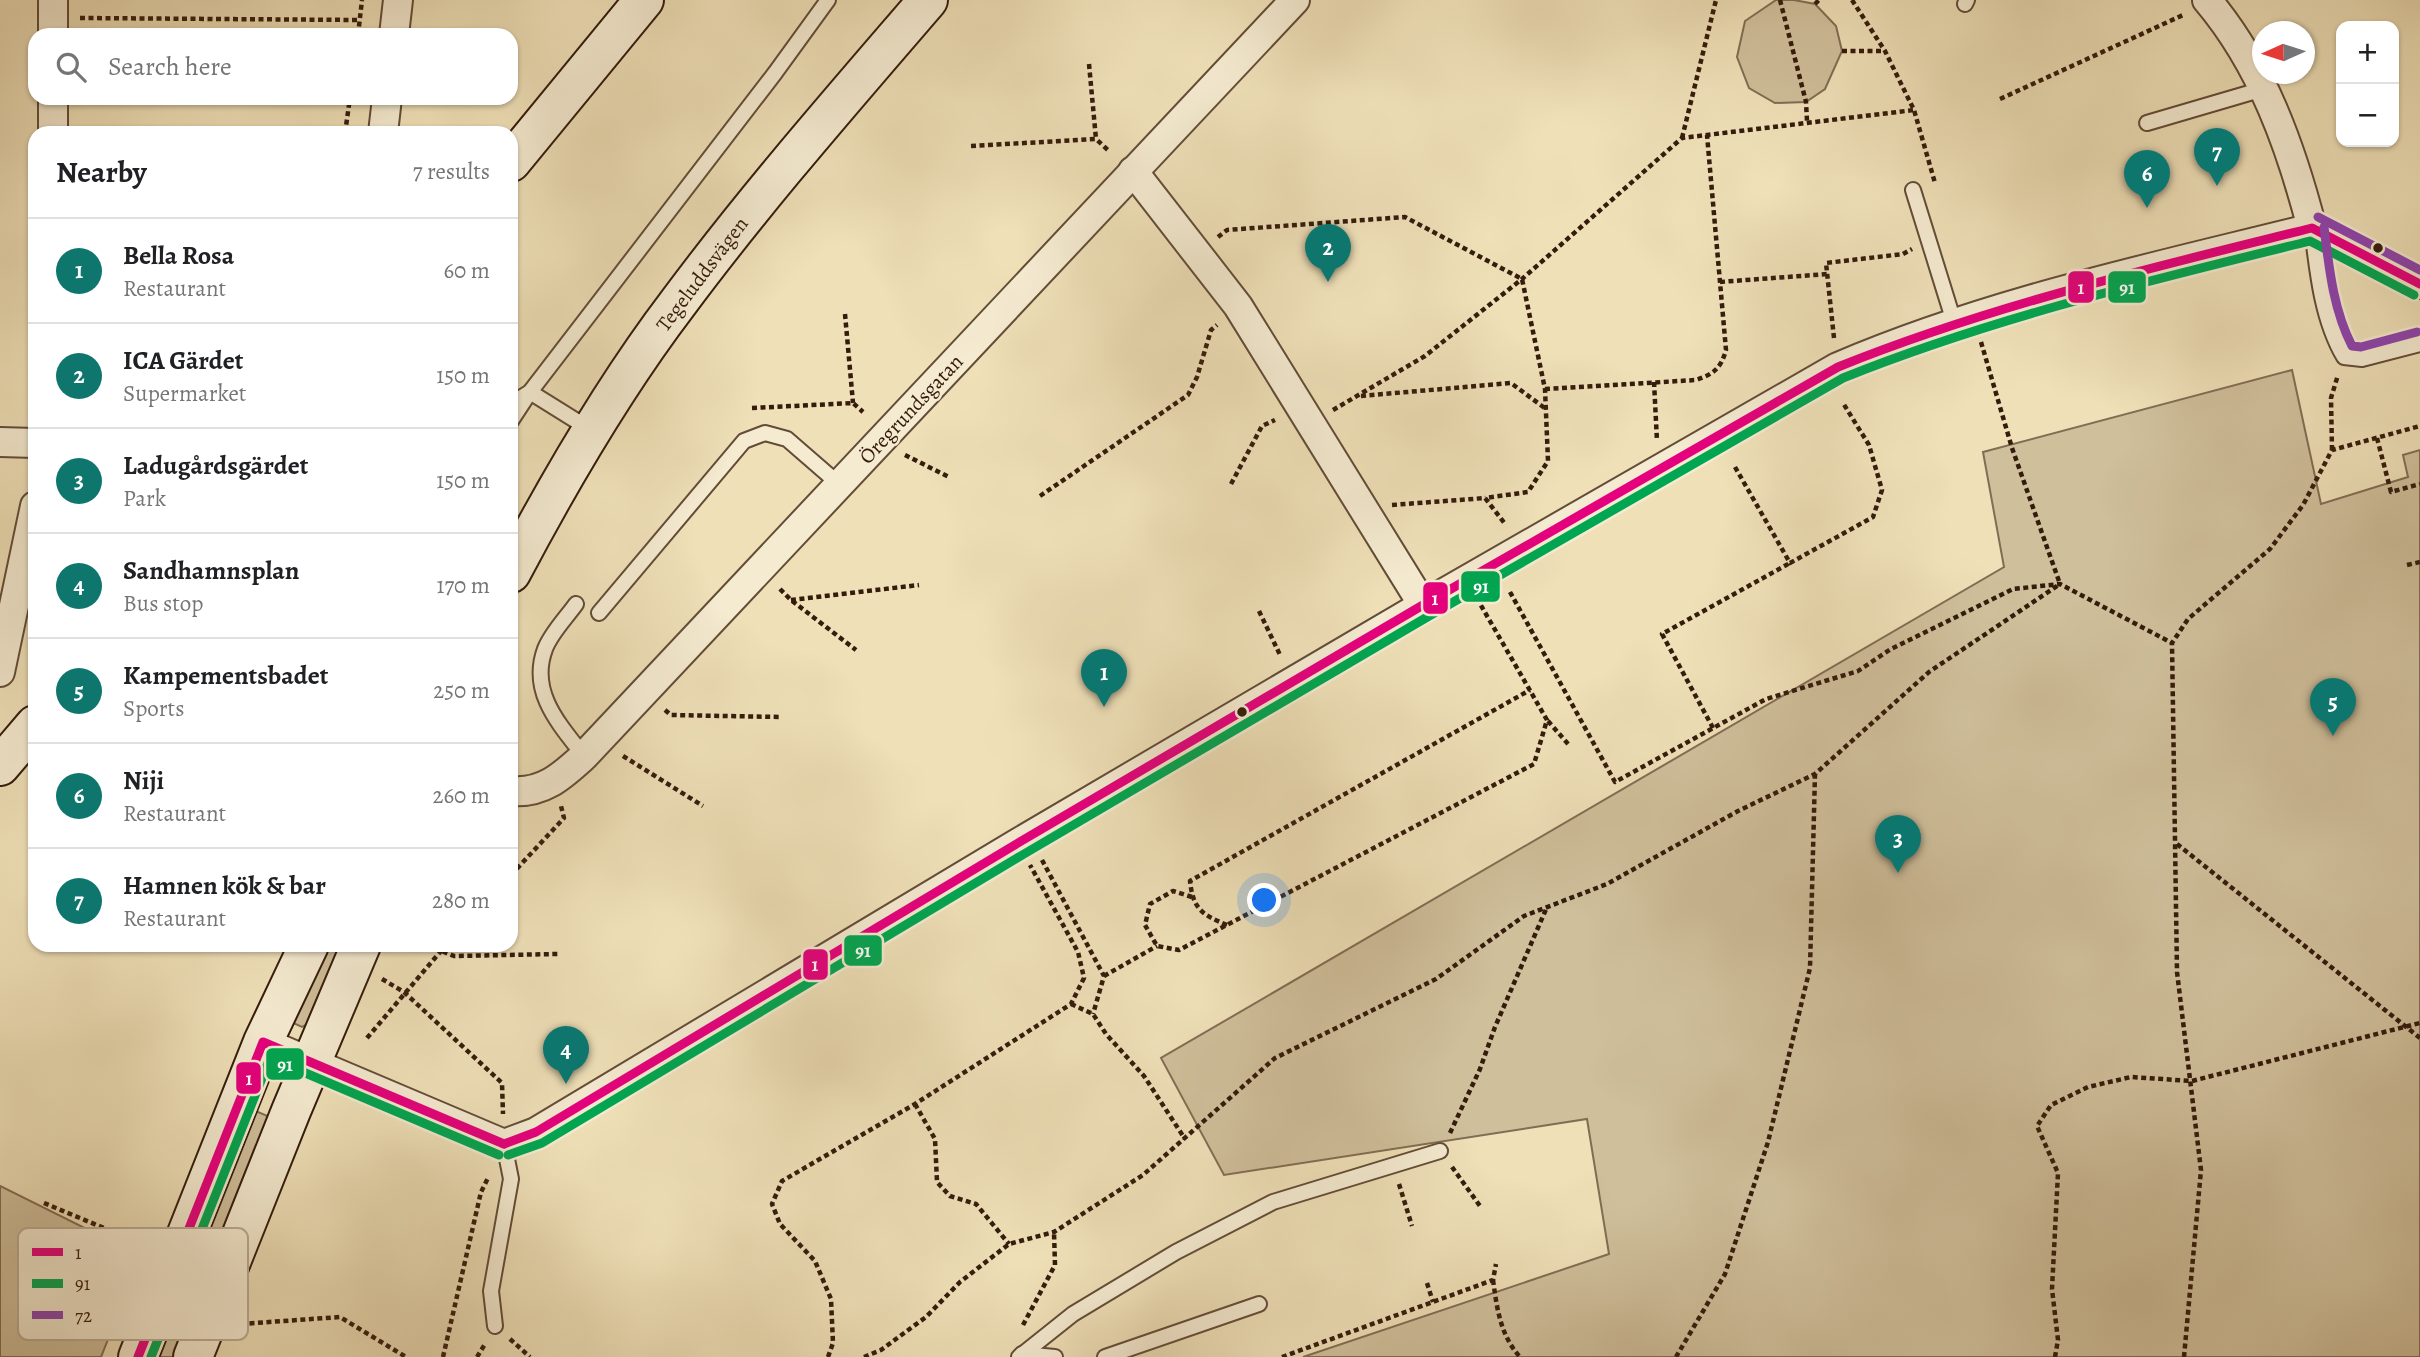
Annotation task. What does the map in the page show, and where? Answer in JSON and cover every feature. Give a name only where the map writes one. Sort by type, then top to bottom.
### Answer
[{"type":"main road","points":[[518,153],[644,0]]},
{"type":"main road","name":"Tegeluddsvägen","points":[[518,561],[592,430],[676,304],[745,216],[928,0]]},
{"type":"main road","points":[[0,766],[28,733]]},
{"type":"main road","points":[[189,1228],[263,1042],[306,952]]},
{"type":"main road","points":[[245,1228],[312,1063],[370,961]]},
{"type":"main road","points":[[138,1357],[145,1340]]},
{"type":"main road","points":[[193,1357],[200,1340]]},
{"type":"street","points":[[395,28],[398,0]]},
{"type":"street","name":"Öregrundsgatan","points":[[518,790],[537,789],[554,782],[584,756],[1295,0]]},
{"type":"street","points":[[2208,2],[2225,21],[2263,89],[2286,139],[2312,228]]},
{"type":"street","points":[[53,105],[53,126]]},
{"type":"street","points":[[384,126],[386,105]]},
{"type":"street","points":[[1133,171],[1238,306],[1423,605]]},
{"type":"street","points":[[263,1042],[504,1144],[536,1132],[1423,605],[1838,367],[1896,342],[2039,297],[2312,228],[2420,284]]},
{"type":"street","points":[[0,442],[28,443]]},
{"type":"street","points":[[0,672],[28,539]]},
{"type":"lane","points":[[518,410],[828,0]]},
{"type":"lane","points":[[2147,123],[2263,89]]},
{"type":"lane","points":[[1913,190],[1954,322]]},
{"type":"lane","points":[[2312,228],[2317,272],[2334,342],[2344,358],[2362,359],[2420,344]]},
{"type":"lane","points":[[518,400],[530,392]]},
{"type":"lane","points":[[530,392],[592,430]]},
{"type":"lane","points":[[598,612],[744,441],[765,433],[787,439],[839,485]]},
{"type":"lane","points":[[576,604],[545,648],[540,681],[549,711],[584,756]]},
{"type":"lane","points":[[495,1326],[491,1291],[512,1180],[504,1144]]},
{"type":"lane","points":[[1020,1355],[1073,1314],[1096,1300],[1176,1252],[1273,1202],[1440,1151]]},
{"type":"lane","points":[[1105,1357],[1259,1304]]},
{"type":"lane","points":[[1020,1355],[1055,1357]]},
{"type":"path","points":[[359,28],[362,0]]},
{"type":"path","points":[[1682,138],[1716,0]]},
{"type":"path","points":[[1780,0],[1806,102],[1807,121]]},
{"type":"path","points":[[2000,99],[2208,2]]},
{"type":"path","points":[[53,18],[360,20]]},
{"type":"path","points":[[1842,51],[1885,51]]},
{"type":"path","points":[[1089,64],[1096,139],[1110,152]]},
{"type":"path","points":[[346,126],[348,105]]},
{"type":"path","points":[[1311,423],[1425,356],[1522,279],[1682,138],[1914,110]]},
{"type":"path","points":[[1545,389],[1696,380],[1716,371],[1723,362],[1726,350],[1707,135]]},
{"type":"path","points":[[971,146],[1096,139]]},
{"type":"path","points":[[1227,230],[1405,217],[1522,279]]},
{"type":"path","points":[[1838,367],[1826,263],[1903,254],[1929,241]]},
{"type":"path","points":[[1720,282],[1828,274]]},
{"type":"path","points":[[1364,507],[1528,492],[1548,461],[1545,389],[1522,279]]},
{"type":"path","points":[[845,314],[853,403],[863,412]]},
{"type":"path","points":[[1040,496],[1188,395],[1197,377],[1211,330],[1217,325]]},
{"type":"path","points":[[2184,1357],[2202,1170],[2177,972],[2172,643],[2188,619],[2270,550],[2303,505],[2332,450],[2331,398],[2344,358]]},
{"type":"path","points":[[1654,382],[1658,470]]},
{"type":"path","points":[[1357,396],[1511,383],[1546,409]]},
{"type":"path","points":[[752,408],[853,403]]},
{"type":"path","points":[[1713,729],[1662,634],[1873,517],[1881,490],[1869,445],[1843,403]]},
{"type":"path","points":[[1231,484],[1262,426],[1275,420]]},
{"type":"path","points":[[2332,450],[2420,426]]},
{"type":"path","points":[[2377,438],[2391,492],[2420,484]]},
{"type":"path","points":[[904,454],[949,477]]},
{"type":"path","points":[[1735,467],[1790,563]]},
{"type":"path","points":[[1485,498],[1524,548]]},
{"type":"path","points":[[2407,565],[2420,562]]},
{"type":"path","points":[[1467,580],[1547,720],[1569,746]]},
{"type":"path","points":[[1510,592],[1615,782],[1766,699],[1858,671],[1891,649],[2013,589],[2060,584],[2172,643]]},
{"type":"path","points":[[864,1357],[881,1350],[926,1317],[960,1282],[1009,1244],[1054,1232],[1143,1175],[1275,1058],[1436,979],[1524,916],[1606,884],[1738,811],[1815,774],[1929,672],[2060,584]]},
{"type":"path","points":[[791,600],[919,585]]},
{"type":"path","points":[[780,589],[856,650]]},
{"type":"path","points":[[1259,611],[1293,682]]},
{"type":"path","points":[[1228,926],[1203,915],[1192,897],[1190,881],[1530,690]]},
{"type":"path","points":[[646,691],[671,715],[780,718]]},
{"type":"path","points":[[1093,1014],[1104,976],[1157,946],[1179,950],[1228,926],[1534,764],[1547,720]]},
{"type":"path","points":[[622,755],[703,806]]},
{"type":"path","points":[[1676,1357],[1725,1274],[1768,1142],[1810,968],[1815,774]]},
{"type":"path","points":[[518,867],[564,818],[554,782]]},
{"type":"path","points":[[1024,840],[1104,976]]},
{"type":"path","points":[[828,1357],[833,1343],[831,1299],[815,1261],[780,1224],[772,1204],[782,1181],[915,1104],[1071,1004],[1084,978],[1078,952],[1024,840]]},
{"type":"path","points":[[2176,843],[2420,1038]]},
{"type":"path","points":[[1157,946],[1145,925],[1150,904],[1173,891],[1192,897]]},
{"type":"path","points":[[1480,1206],[1440,1151],[1480,1069],[1495,1027],[1547,907]]},
{"type":"path","points":[[367,1038],[439,952]]},
{"type":"path","points":[[445,952],[454,956],[558,954]]},
{"type":"path","points":[[370,961],[502,1083],[504,1144],[481,1192],[443,1357]]},
{"type":"path","points":[[1071,1004],[1093,1014],[1106,1034],[1144,1076],[1185,1139]]},
{"type":"path","points":[[2055,1357],[2059,1340],[2052,1289],[2058,1173],[2037,1126],[2051,1105],[2088,1087],[2131,1077],[2192,1081],[2420,1023]]},
{"type":"path","points":[[915,1104],[935,1139],[937,1182],[950,1196],[976,1204],[1009,1244]]},
{"type":"path","points":[[1394,1165],[1412,1226]]},
{"type":"path","points":[[44,1203],[104,1228]]},
{"type":"path","points":[[1020,1355],[1019,1332],[1055,1265],[1054,1232]]},
{"type":"path","points":[[1496,1264],[1493,1280],[1498,1320],[1520,1357]]},
{"type":"path","points":[[1282,1357],[1493,1280]]},
{"type":"path","points":[[1427,1283],[1433,1302]]},
{"type":"path","points":[[248,1323],[340,1317],[406,1357]]},
{"type":"shaded area","points":[[1776,0],[1815,4],[1836,26],[1842,51],[1825,89],[1806,102],[1775,103],[1749,88],[1737,57],[1745,21]]},
{"type":"shaded area","points":[[2292,370],[2321,504],[2408,477],[2403,455],[2420,450],[2420,1357],[1303,1357],[1609,1254],[1587,1119],[1224,1175],[1161,1058],[2004,567],[1983,452]]},
{"type":"shaded area","points":[[321,952],[338,952],[306,1025],[302,1027],[291,1022]]},
{"type":"shaded area","points":[[253,1110],[270,1117],[225,1228],[205,1228]]},
{"type":"shaded area","points":[[0,1186],[85,1228],[18,1228],[18,1340],[108,1340],[101,1357],[0,1357]]},
{"type":"shaded area","points":[[160,1340],[180,1340],[173,1357],[153,1357]]},
{"type":"transit line","name":"72","points":[[2318,217],[2420,270]]},
{"type":"transit line","name":"72","points":[[2324,227],[2336,303],[2352,346],[2361,347],[2417,332]]},
{"type":"transit line","name":"1","points":[[504,1144],[536,1132],[1018,843],[1423,605],[1838,367],[2013,306],[2312,228],[2420,284]]},
{"type":"transit line","name":"91","points":[[508,1155],[542,1143],[1024,854],[1429,616],[1843,378],[1900,356],[2016,318],[2133,285],[2310,241],[2414,295]]},
{"type":"transit line","name":"1","points":[[189,1228],[263,1042],[504,1144]]},
{"type":"transit line","name":"91","points":[[202,1228],[270,1058],[499,1155]]},
{"type":"transit line","name":"1","points":[[138,1357],[145,1340]]},
{"type":"transit line","name":"91","points":[[151,1357],[158,1340]]},
{"type":"place","name":"Hamnen kök & bar","points":[[2217,186]]},
{"type":"place","name":"Niji","points":[[2147,208]]},
{"type":"place","name":"ICA Gärdet","points":[[1328,282]]},
{"type":"place","name":"Bella Rosa","points":[[1104,707]]},
{"type":"place","name":"Kampementsbadet","points":[[2333,736]]},
{"type":"place","name":"Ladugårdsgärdet","points":[[1898,873]]},
{"type":"place","name":"Sandhamnsplan","points":[[566,1084]]}]
